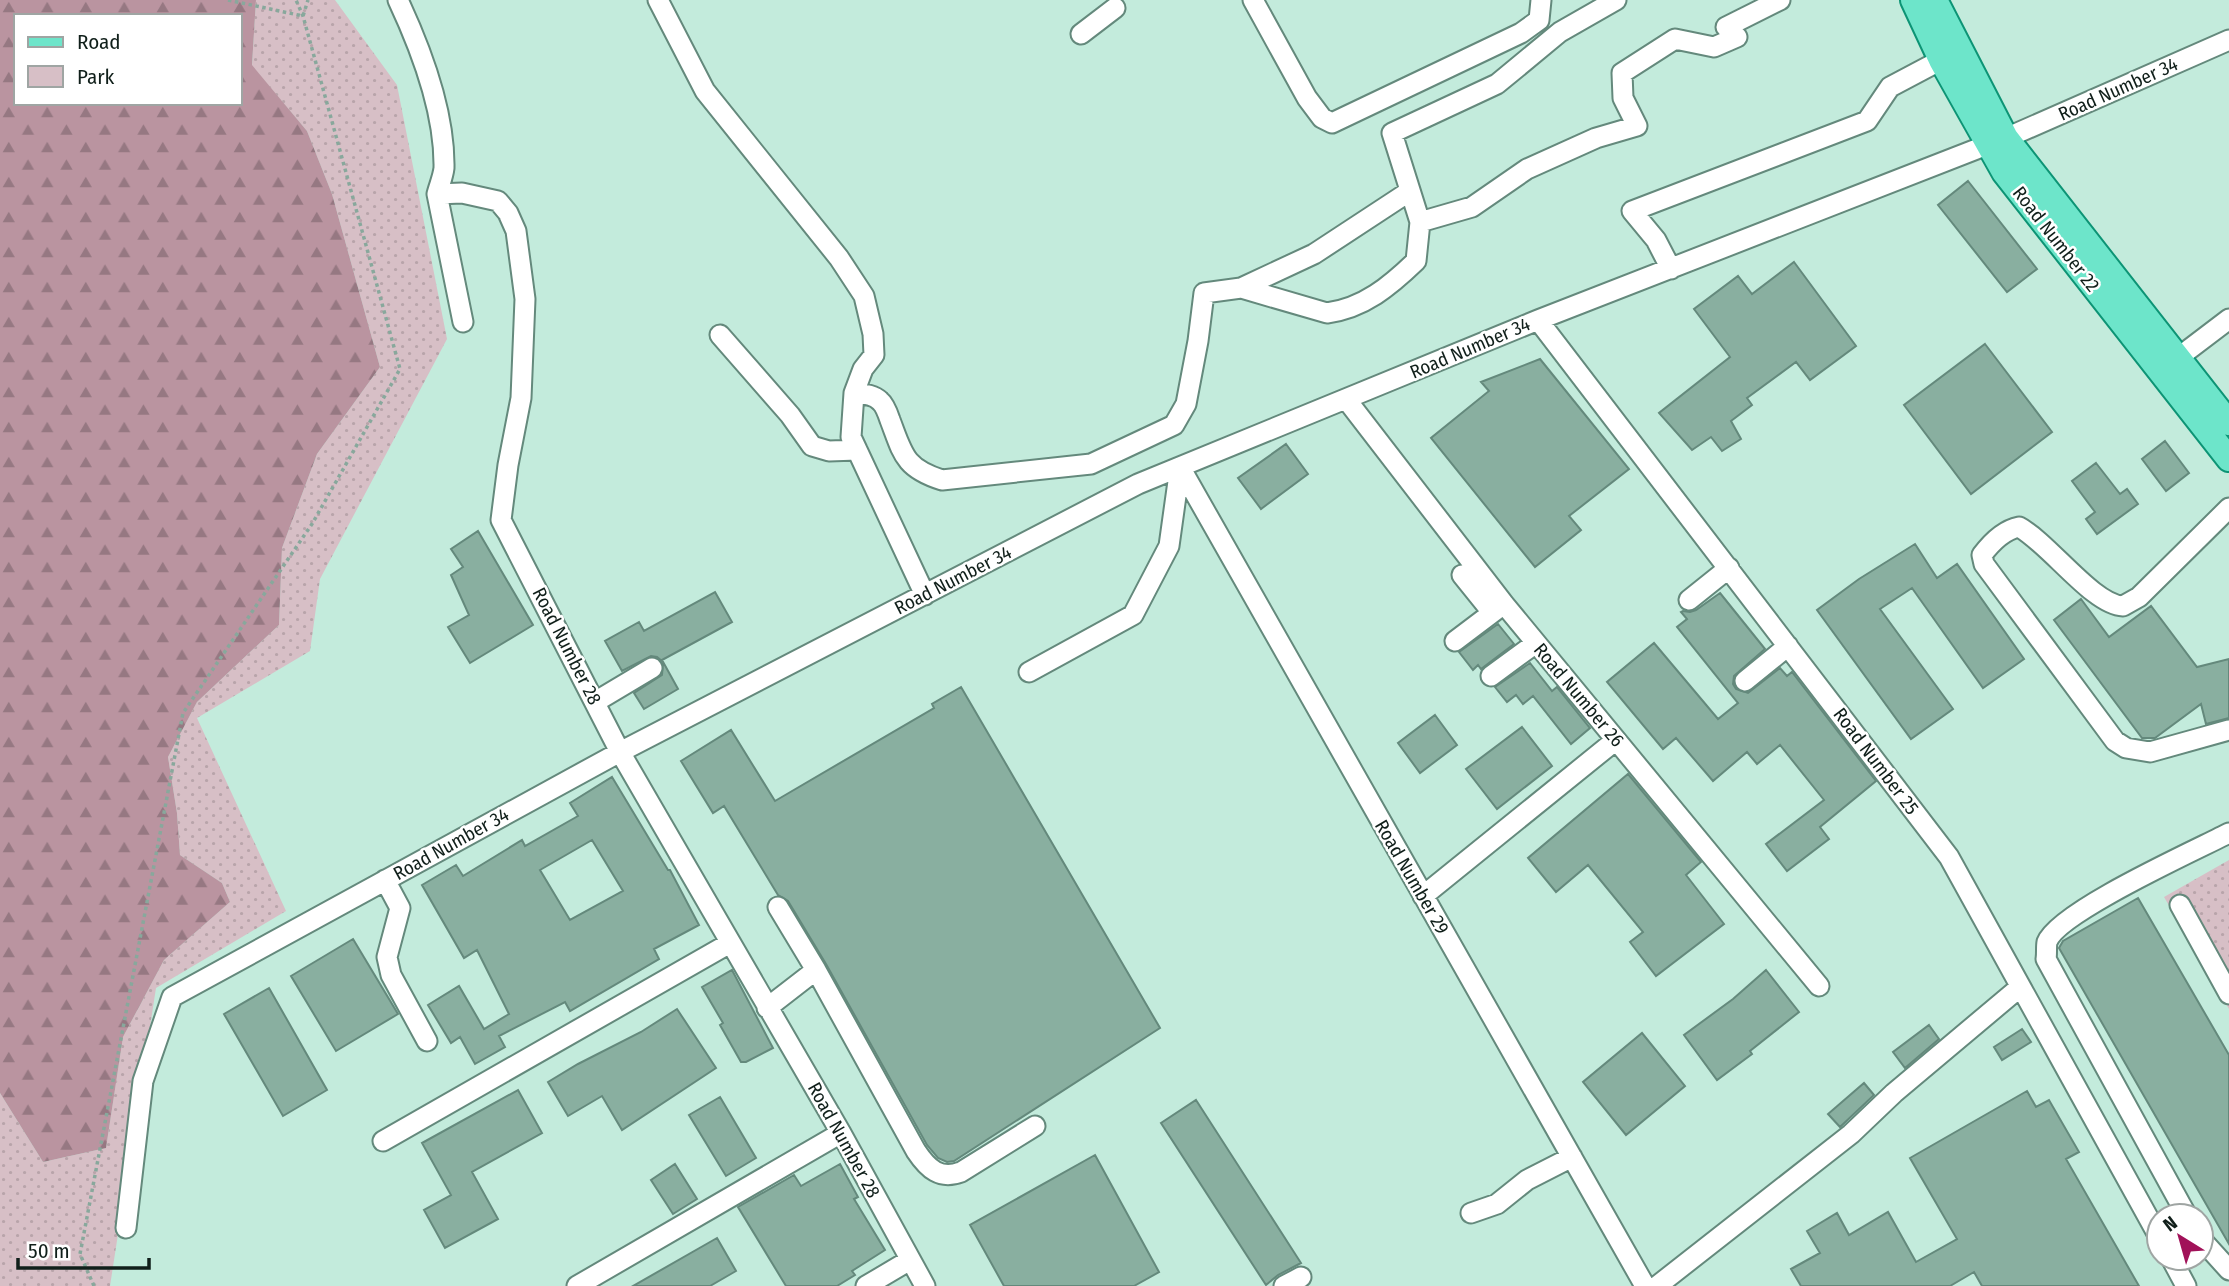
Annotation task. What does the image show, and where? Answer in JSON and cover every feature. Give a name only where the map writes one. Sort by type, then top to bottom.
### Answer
[{"type":"main road","name":"Road Number 22","points":[[1913,0],[1941,60],[1997,142],[2179,357],[2229,423]]},
{"type":"main road","name":"Road Number 22","points":[[1935,0],[1997,142],[2004,172],[2229,458]]},
{"type":"street","points":[[398,0],[415,37],[442,136],[444,171],[437,194],[463,322]]},
{"type":"street","points":[[658,0],[705,91],[839,258],[864,296],[873,334],[874,355],[863,369],[854,393],[851,437],[925,595]]},
{"type":"street","points":[[1253,0],[1307,98],[1322,118],[1332,123],[1521,33],[1539,20],[1541,0]]},
{"type":"street","points":[[1241,288],[1327,313],[1342,311],[1366,301],[1391,285],[1416,261],[1420,222],[1392,133],[1497,84],[1560,32],[1616,0]]},
{"type":"street","points":[[1420,222],[1472,207],[1527,169],[1595,138],[1637,126],[1623,98],[1622,73],[1675,40],[1714,47],[1737,37],[1726,27],[1780,0]]},
{"type":"street","points":[[1082,34],[1115,3]]},
{"type":"street","name":"Road Number 34","points":[[126,1228],[143,1081],[172,997],[620,752],[1138,484],[1538,320],[1997,142],[2229,40]]},
{"type":"street","points":[[1671,269],[1657,240],[1632,211],[1867,121],[1890,87],[1941,60]]},
{"type":"street","points":[[854,393],[873,396],[881,402],[901,450],[911,465],[942,480],[1091,464],[1174,425],[1186,404],[1204,293],[1241,288],[1314,254],[1410,191]]},
{"type":"street","name":"Road Number 28","points":[[437,194],[462,193],[498,201],[508,213],[516,231],[525,299],[521,398],[508,465],[502,520],[620,752],[841,1133],[925,1286]]},
{"type":"street","points":[[2179,357],[2229,319]]},
{"type":"street","name":"Road Number 25","points":[[1538,320],[1949,857],[2145,1212]]},
{"type":"street","points":[[720,335],[790,415],[812,446],[829,451],[857,450]]},
{"type":"street","name":"Road Number 26","points":[[1346,399],[1474,581],[1495,605],[1536,643],[1819,986]]},
{"type":"street","points":[[1029,672],[1133,615],[1170,546],[1180,467]]},
{"type":"street","name":"Road Number 29","points":[[1180,467],[1645,1286]]},
{"type":"street","points":[[2229,508],[2139,597],[2123,606],[2106,602],[2020,527],[2012,528],[2001,536],[1982,555],[1984,564],[2115,741],[2126,748],[2150,752],[2229,730]]},
{"type":"street","points":[[1689,600],[1729,568]]},
{"type":"street","points":[[1455,641],[1495,605]]},
{"type":"street","points":[[1491,676],[1536,643]]},
{"type":"street","points":[[1745,681],[1788,646]]},
{"type":"street","points":[[595,702],[652,668]]},
{"type":"street","points":[[1423,896],[1616,740]]},
{"type":"street","points":[[2180,1202],[2046,959],[2047,942],[2058,928],[2072,917],[2115,890],[2229,833]]},
{"type":"street","points":[[385,880],[400,908],[387,957],[391,975],[427,1041]]},
{"type":"street","points":[[2180,905],[2229,994]]},
{"type":"street","points":[[778,907],[916,1151],[932,1170],[951,1176],[961,1172],[1035,1126]]},
{"type":"street","points":[[383,1142],[730,943]]},
{"type":"street","points":[[767,1008],[816,970]]},
{"type":"street","points":[[1657,1286],[1851,1134],[1894,1093],[2019,988]]},
{"type":"street","points":[[577,1286],[841,1133]]},
{"type":"street","points":[[1471,1213],[1497,1204],[1527,1180],[1572,1157]]},
{"type":"street","points":[[2215,1254],[2229,1270]]},
{"type":"street","points":[[866,1286],[910,1260]]},
{"type":"path","points":[[228,0],[303,16]]},
{"type":"path","points":[[94,1286],[80,1254],[183,713],[312,524],[400,369],[303,16],[296,0]]},
{"type":"path","points":[[303,16],[308,0]]},
{"type":"green space","points":[[0,0],[256,0],[252,65],[307,131],[332,194],[380,367],[317,454],[282,548],[279,625],[197,702],[168,757],[177,813],[180,855],[222,883],[230,902],[164,960],[123,1037],[106,1148],[43,1162],[0,1093]]},
{"type":"green space","points":[[256,0],[335,0],[397,85],[447,339],[320,579],[310,651],[197,718],[286,911],[156,988],[110,1286],[0,1286],[0,1093],[43,1162],[106,1148],[123,1037],[164,960],[230,902],[222,883],[180,855],[177,813],[168,757],[197,702],[279,625],[282,548],[317,454],[380,367],[332,194],[307,131],[252,66]]},
{"type":"green space","points":[[2229,860],[2229,1009],[2164,897]]},
{"type":"building","points":[[1968,181],[2037,269],[2007,292],[1938,205]]},
{"type":"building","points":[[1794,262],[1856,346],[1810,380],[1796,362],[1747,398],[1752,405],[1731,421],[1741,439],[1722,451],[1711,437],[1692,450],[1659,413],[1730,357],[1694,309],[1738,276],[1752,294]]},
{"type":"building","points":[[1985,344],[2052,432],[1971,494],[1904,405]]},
{"type":"building","points":[[1540,359],[1629,469],[1569,516],[1581,530],[1535,567],[1431,438],[1489,391],[1481,382]]},
{"type":"building","points":[[2165,441],[2189,473],[2166,491],[2142,459]]},
{"type":"building","points":[[1286,444],[1308,474],[1261,509],[1238,478]]},
{"type":"building","points":[[2096,463],[2120,494],[2127,489],[2138,504],[2097,534],[2086,519],[2095,512],[2072,481]]},
{"type":"building","points":[[478,531],[533,625],[470,663],[448,627],[469,615],[451,575],[463,567],[451,549]]},
{"type":"building","points":[[1915,544],[1937,578],[1957,564],[2024,659],[1983,688],[1912,588],[1880,609],[1953,709],[1911,739],[1817,610],[1859,579]]},
{"type":"building","points":[[715,592],[732,622],[662,660],[678,689],[644,709],[634,693],[662,675],[663,662],[651,656],[622,671],[605,641],[639,622],[644,631]]},
{"type":"building","points":[[1720,593],[1765,649],[1734,676],[1733,684],[1736,689],[1748,693],[1780,668],[1787,676],[1792,672],[1876,781],[1820,827],[1829,839],[1787,871],[1766,844],[1824,800],[1780,745],[1757,764],[1747,752],[1713,781],[1676,738],[1663,749],[1607,682],[1654,643],[1718,719],[1738,703],[1677,627],[1687,619],[1681,612],[1696,610]]},
{"type":"building","points":[[2081,599],[2109,637],[2151,606],[2197,667],[2229,659],[2229,718],[2206,724],[2201,704],[2155,738],[2142,738],[2054,620]]},
{"type":"building","points":[[1498,624],[1514,644],[1481,669],[1478,665],[1473,670],[1459,652]]},
{"type":"building","points":[[1530,663],[1552,691],[1557,687],[1590,728],[1571,744],[1533,696],[1523,704],[1516,695],[1507,702],[1495,687]]},
{"type":"building","points":[[961,687],[1160,1028],[954,1161],[947,1162],[938,1158],[927,1145],[788,901],[778,895],[724,806],[713,813],[681,761],[731,730],[775,801],[934,708],[932,704]]},
{"type":"building","points":[[1435,715],[1457,745],[1420,773],[1398,743]]},
{"type":"building","points":[[1522,727],[1552,766],[1497,809],[1466,769]]},
{"type":"building","points":[[1628,774],[1701,862],[1686,875],[1724,924],[1656,976],[1630,942],[1643,932],[1588,865],[1556,892],[1528,858]]},
{"type":"building","points":[[612,777],[670,870],[699,925],[654,949],[659,959],[570,1011],[565,1002],[499,1036],[505,1047],[475,1064],[460,1037],[451,1043],[428,1005],[459,986],[484,1029],[509,1014],[477,950],[464,958],[422,885],[456,865],[463,876],[522,840],[525,846],[578,816],[570,803]],"holes":[[[592,840],[623,891],[570,920],[540,870]]]},
{"type":"building","points":[[2138,898],[2229,1055],[2229,1244],[2215,1220],[2215,1202],[2205,1202],[2059,948],[2063,941]]},
{"type":"building","points":[[353,939],[398,1014],[336,1051],[291,976]]},
{"type":"building","points":[[732,970],[773,1048],[746,1062],[741,1062],[702,987]]},
{"type":"building","points":[[1766,970],[1799,1012],[1750,1051],[1752,1054],[1717,1080],[1684,1035],[1733,999]]},
{"type":"building","points":[[269,988],[327,1090],[283,1116],[224,1014]]},
{"type":"building","points":[[677,1009],[716,1068],[622,1130],[602,1096],[568,1116],[548,1082],[641,1032]]},
{"type":"building","points":[[1929,1025],[1939,1039],[1905,1068],[1893,1052]]},
{"type":"building","points":[[2022,1029],[2031,1042],[2002,1060],[1994,1047]]},
{"type":"building","points":[[1642,1033],[1685,1086],[1626,1135],[1583,1082]]},
{"type":"building","points":[[1864,1083],[1874,1095],[1840,1127],[1828,1114]]},
{"type":"building","points":[[518,1090],[542,1133],[472,1172],[498,1219],[445,1248],[424,1210],[451,1195],[422,1143]]},
{"type":"building","points":[[2027,1091],[2036,1107],[2049,1100],[2079,1152],[2066,1159],[2139,1286],[1982,1286],[1974,1272],[1950,1286],[1801,1286],[1791,1269],[1820,1253],[1807,1231],[1837,1213],[1849,1235],[1888,1212],[1916,1262],[1957,1239],[1910,1158]]},
{"type":"building","points":[[720,1097],[756,1158],[726,1176],[689,1115]]},
{"type":"building","points":[[1196,1100],[1301,1263],[1266,1285],[1161,1123]]},
{"type":"building","points":[[1095,1155],[1159,1272],[1134,1286],[1004,1286],[970,1225]]},
{"type":"building","points":[[675,1164],[697,1199],[673,1214],[651,1180]]},
{"type":"building","points":[[840,1164],[858,1197],[854,1199],[885,1250],[852,1271],[855,1275],[837,1286],[786,1286],[738,1207],[794,1175],[801,1186]]},
{"type":"building","points":[[717,1238],[736,1271],[710,1286],[633,1286]]}]
